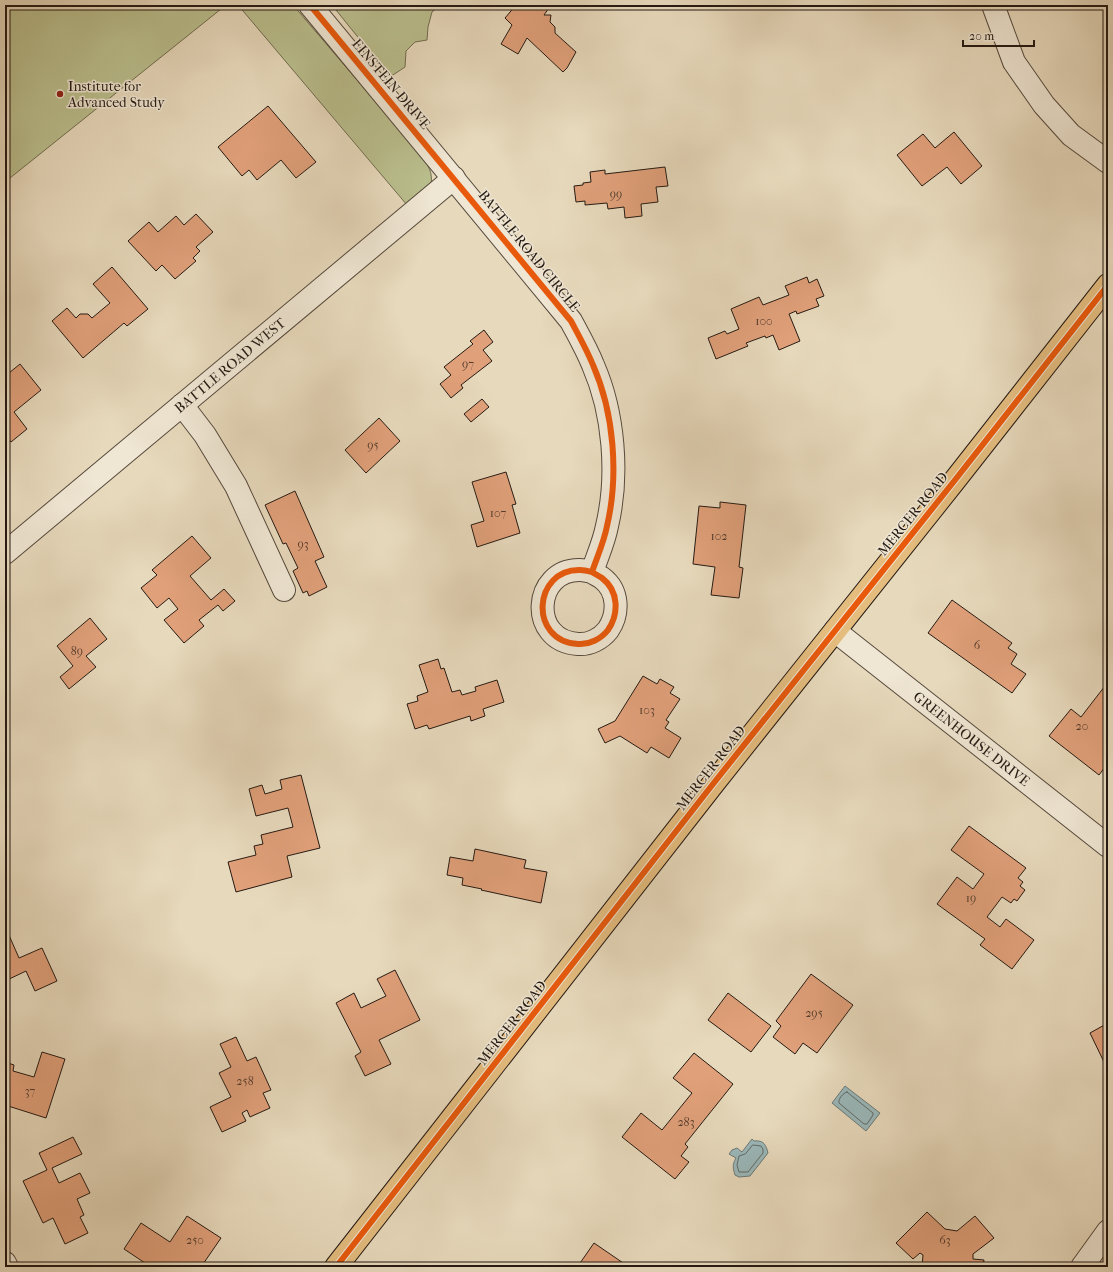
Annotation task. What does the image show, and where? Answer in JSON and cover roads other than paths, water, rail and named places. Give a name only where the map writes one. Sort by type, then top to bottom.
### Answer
[{"type":"main road","name":"MERCER ROAD","points":[[336,1267],[708,790],[1108,285]]},
{"type":"street","name":"EINSTEIN DRIVE","points":[[310,5],[454,178]]},
{"type":"street","points":[[993,5],[1014,62],[1044,105],[1071,135],[1108,162]]},
{"type":"street","name":"BATTLE ROAD WEST","points":[[5,552],[454,178]]},
{"type":"street","name":"BATTLE ROAD CIRCLE","points":[[454,178],[572,321],[594,365],[608,413],[613,447],[613,485],[607,527],[592,572]]},
{"type":"street","points":[[182,405],[205,434],[236,486],[284,590]]},
{"type":"street","name":"GREENHOUSE DRIVE","points":[[835,631],[1108,846]]},
{"type":"street","points":[[1082,1267],[1108,1231]]},
{"type":"street","points":[[5,1263],[7,1267]]},
{"type":"water","points":[[845,1086],[880,1113],[866,1131],[832,1103]]},
{"type":"water","points":[[752,1139],[754,1141],[762,1142],[768,1153],[750,1176],[739,1177],[735,1175],[733,1168],[736,1158],[729,1154],[732,1150],[737,1148],[742,1152]]},
{"type":"place","name":"Institute for Advanced Study","points":[[60,94]]}]
